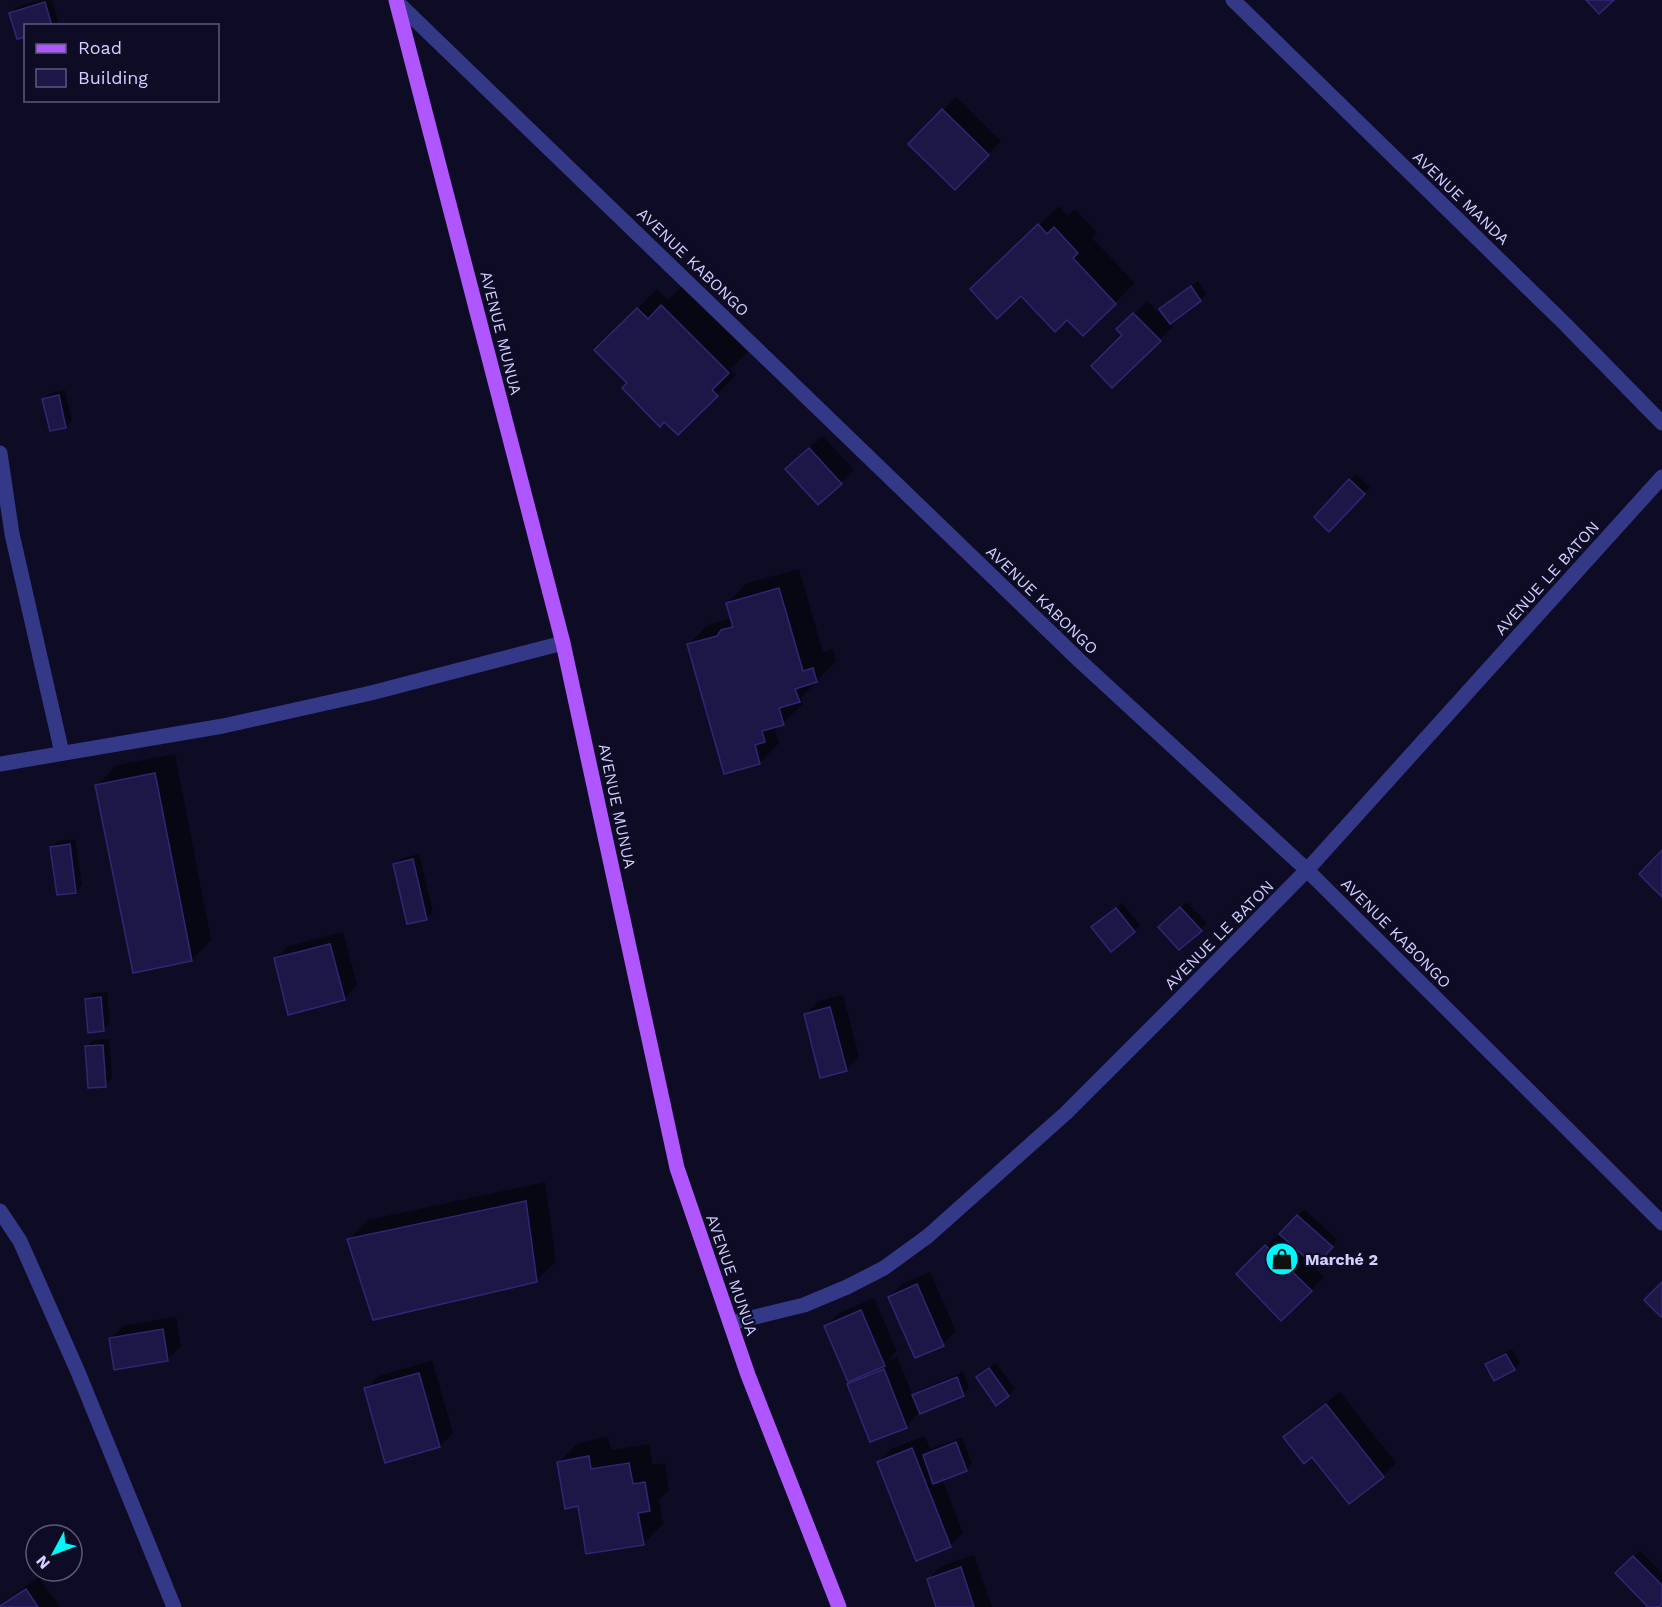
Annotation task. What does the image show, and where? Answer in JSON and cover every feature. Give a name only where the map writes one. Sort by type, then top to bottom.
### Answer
[{"type":"main road","name":"AVENUE MUNUA","points":[[397,1],[563,642],[677,1168],[748,1375],[838,1607]]},
{"type":"street","name":"AVENUE MANDA","points":[[1233,0],[1565,324],[1662,423]]},
{"type":"street","name":"AVENUE KABONGO","points":[[397,1],[1080,661],[1307,870],[1662,1223]]},
{"type":"street","points":[[0,453],[12,534],[62,753]]},
{"type":"street","name":"AVENUE LE BATON","points":[[730,1323],[804,1305],[848,1287],[884,1268],[928,1236],[1066,1113],[1307,870],[1662,477]]},
{"type":"street","points":[[0,764],[223,726],[371,693],[563,642]]},
{"type":"street","points":[[0,1211],[20,1241],[68,1350],[174,1607]]},
{"type":"building","points":[[1586,0],[1614,0],[1599,14]]},
{"type":"building","points":[[45,2],[51,24],[24,24],[24,37],[17,39],[9,13]]},
{"type":"building","points":[[942,109],[989,155],[955,190],[908,144]]},
{"type":"building","points":[[1038,224],[1047,234],[1054,227],[1078,253],[1073,258],[1116,304],[1083,336],[1067,320],[1055,332],[1021,296],[997,319],[970,289]]},
{"type":"building","points":[[1191,286],[1201,301],[1170,324],[1159,309]]},
{"type":"building","points":[[661,305],[729,373],[712,390],[718,396],[678,435],[664,422],[660,427],[622,388],[627,383],[594,350],[637,308],[648,319]]},
{"type":"building","points":[[1133,313],[1161,341],[1112,388],[1091,366],[1122,335],[1116,329]]},
{"type":"building","points":[[59,395],[66,428],[50,431],[42,399]]},
{"type":"building","points":[[809,448],[842,484],[818,505],[785,469]]},
{"type":"building","points":[[1349,479],[1365,494],[1329,532],[1314,517]]},
{"type":"building","points":[[779,588],[803,671],[813,668],[817,682],[795,689],[800,702],[779,708],[784,725],[762,731],[765,742],[755,745],[760,764],[724,774],[687,644],[717,636],[721,630],[733,627],[726,603]]},
{"type":"building","points":[[155,773],[192,961],[133,973],[95,785]]},
{"type":"building","points":[[70,844],[76,893],[57,895],[50,847]]},
{"type":"building","points":[[1662,850],[1662,897],[1639,874]]},
{"type":"building","points":[[413,859],[427,920],[407,924],[393,864]]},
{"type":"building","points":[[1180,907],[1202,931],[1179,950],[1158,927]]},
{"type":"building","points":[[1116,908],[1135,932],[1111,952],[1091,927]]},
{"type":"building","points":[[330,944],[345,1000],[288,1015],[274,958]]},
{"type":"building","points":[[101,997],[104,1031],[88,1033],[85,999]]},
{"type":"building","points":[[830,1007],[847,1071],[820,1078],[804,1014]]},
{"type":"building","points":[[103,1045],[106,1087],[88,1088],[85,1046]]},
{"type":"building","points":[[526,1201],[537,1282],[373,1320],[347,1239]]},
{"type":"building","points":[[1297,1215],[1333,1247],[1315,1266],[1279,1234]]},
{"type":"building","points":[[1265,1245],[1312,1291],[1281,1321],[1236,1274]]},
{"type":"building","points":[[1662,1282],[1662,1315],[1661,1317],[1644,1300]]},
{"type":"building","points":[[917,1284],[944,1346],[915,1358],[888,1297]]},
{"type":"building","points":[[861,1310],[885,1366],[848,1382],[824,1326]]},
{"type":"building","points":[[163,1329],[168,1361],[114,1370],[109,1338]]},
{"type":"building","points":[[1506,1354],[1515,1370],[1494,1381],[1485,1364]]},
{"type":"building","points":[[989,1368],[1009,1396],[996,1406],[976,1377]]},
{"type":"building","points":[[884,1369],[907,1428],[870,1442],[847,1384]]},
{"type":"building","points":[[419,1373],[440,1447],[385,1463],[364,1388]]},
{"type":"building","points":[[957,1377],[964,1396],[920,1414],[912,1395]]},
{"type":"building","points":[[1326,1404],[1384,1477],[1349,1504],[1312,1457],[1304,1464],[1283,1437]]},
{"type":"building","points":[[956,1442],[967,1471],[933,1484],[923,1455]]},
{"type":"building","points":[[912,1448],[951,1547],[916,1561],[877,1462]]},
{"type":"building","points":[[589,1456],[591,1469],[629,1463],[633,1484],[645,1482],[650,1511],[638,1513],[644,1545],[586,1554],[578,1506],[565,1509],[557,1462]]},
{"type":"building","points":[[1633,1556],[1662,1585],[1662,1604],[1659,1607],[1648,1607],[1615,1573]]},
{"type":"building","points":[[961,1567],[974,1607],[936,1607],[927,1579]]},
{"type":"building","points":[[26,1589],[38,1607],[0,1607],[0,1606]]},
{"type":"place","name":"Marché 2","points":[[1282,1259]]}]
